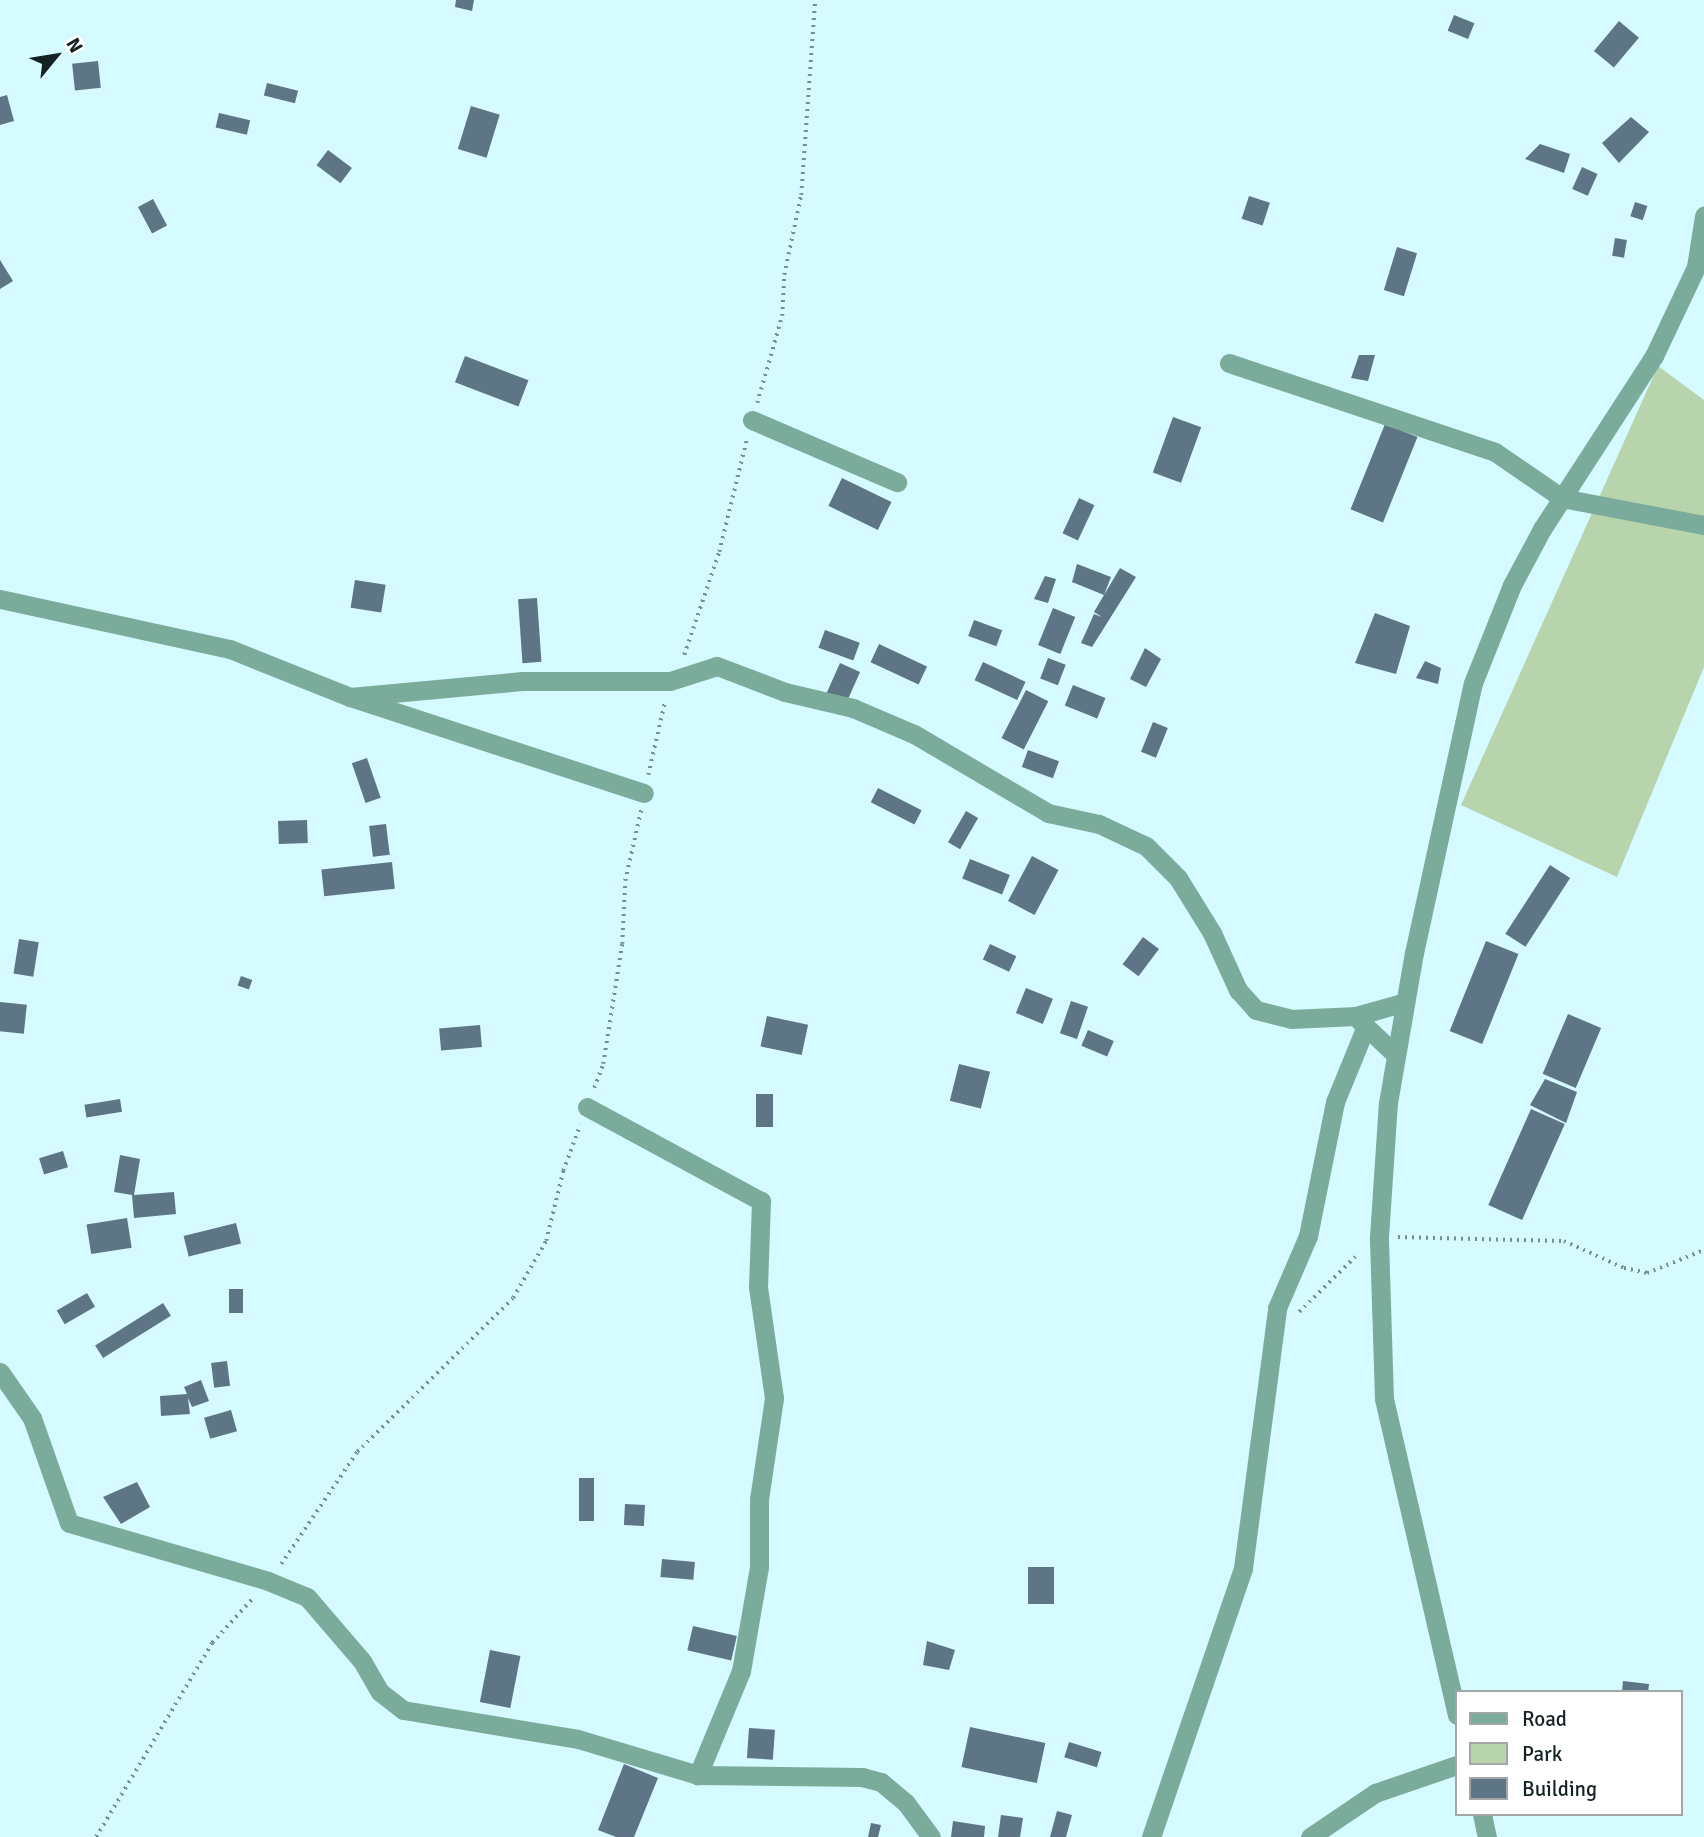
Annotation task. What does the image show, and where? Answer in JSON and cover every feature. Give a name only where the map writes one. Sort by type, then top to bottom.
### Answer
[{"type":"street","points":[[1456,1711],[1384,1399],[1379,1237],[1396,1055],[1473,683],[1512,585],[1562,498],[1654,356],[1696,267],[1704,216]]},
{"type":"street","points":[[1229,362],[1494,452],[1562,498],[1704,525]]},
{"type":"street","points":[[752,420],[897,482]]},
{"type":"street","points":[[0,599],[230,649],[350,697],[644,793]]},
{"type":"street","points":[[350,697],[521,681],[670,681],[717,666],[785,692],[853,708],[914,734],[1048,813],[1114,829],[1146,846],[1178,878],[1212,933],[1238,990],[1256,1010],[1291,1019],[1361,1021],[1405,1002]]},
{"type":"street","points":[[1361,1021],[1396,1055]]},
{"type":"street","points":[[1152,1837],[1243,1568],[1277,1308],[1308,1236],[1335,1102],[1361,1021]]},
{"type":"street","points":[[587,1107],[761,1201],[758,1287],[774,1398],[759,1499],[759,1567],[741,1671],[698,1775]]},
{"type":"street","points":[[0,1372],[32,1418],[69,1523],[268,1581],[306,1597],[362,1661],[380,1692],[403,1710],[578,1739],[698,1775],[862,1777],[881,1782],[906,1803],[931,1837]]},
{"type":"street","points":[[1310,1837],[1375,1793],[1456,1765]]},
{"type":"street","points":[[1482,1816],[1487,1837]]},
{"type":"path","points":[[96,1837],[212,1643],[268,1581],[357,1452],[513,1298],[545,1241],[563,1171],[603,1064],[622,944],[625,881],[670,681],[687,649],[719,552],[752,420],[782,316],[784,275],[802,195],[815,0]]},
{"type":"path","points":[[1273,1334],[1379,1237],[1564,1241],[1624,1268],[1647,1273],[1704,1250]]},
{"type":"green space","points":[[1658,366],[1704,400],[1704,667],[1617,877],[1461,805]]},
{"type":"building","points":[[456,0],[474,0],[472,11],[455,7]]},
{"type":"building","points":[[1454,15],[1474,23],[1468,39],[1448,31]]},
{"type":"building","points":[[1619,21],[1639,38],[1614,68],[1594,51]]},
{"type":"building","points":[[98,61],[101,88],[75,91],[72,64]]},
{"type":"building","points":[[267,83],[298,91],[295,103],[264,96]]},
{"type":"building","points":[[7,95],[14,121],[0,125],[0,97]]},
{"type":"building","points":[[471,106],[500,115],[487,158],[458,149]]},
{"type":"building","points":[[219,113],[250,120],[247,135],[216,128]]},
{"type":"building","points":[[1631,117],[1649,132],[1619,163],[1602,143]]},
{"type":"building","points":[[1540,144],[1570,154],[1564,173],[1525,159]]},
{"type":"building","points":[[328,150],[352,168],[341,183],[317,165]]},
{"type":"building","points":[[1582,167],[1598,174],[1588,196],[1572,189]]},
{"type":"building","points":[[1249,196],[1270,203],[1263,226],[1242,219]]},
{"type":"building","points":[[153,199],[167,225],[152,233],[138,207]]},
{"type":"building","points":[[1635,202],[1647,206],[1643,220],[1630,216]]},
{"type":"building","points":[[1615,238],[1627,240],[1624,258],[1612,256]]},
{"type":"building","points":[[1397,247],[1417,253],[1404,296],[1384,290]]},
{"type":"building","points":[[0,260],[13,281],[0,289]]},
{"type":"building","points":[[1359,355],[1375,355],[1368,381],[1351,378]]},
{"type":"building","points":[[465,356],[528,380],[518,407],[455,382]]},
{"type":"building","points":[[1173,417],[1201,427],[1181,483],[1153,472]]},
{"type":"building","points":[[1385,424],[1417,437],[1383,522],[1351,509]]},
{"type":"building","points":[[842,478],[891,502],[878,530],[828,506]]},
{"type":"building","points":[[1079,498],[1094,505],[1078,541],[1063,533]]},
{"type":"building","points":[[1077,564],[1111,577],[1104,595],[1072,582]]},
{"type":"building","points":[[1120,568],[1136,577],[1092,647],[1081,643],[1094,614],[1102,617],[1094,612]]},
{"type":"building","points":[[1045,576],[1056,579],[1048,603],[1034,599]]},
{"type":"building","points":[[355,580],[386,585],[381,613],[351,608]]},
{"type":"building","points":[[537,598],[541,662],[523,663],[518,599]]},
{"type":"building","points":[[1053,608],[1075,617],[1060,654],[1038,645]]},
{"type":"building","points":[[1375,613],[1410,626],[1396,674],[1355,663]]},
{"type":"building","points":[[974,620],[1002,630],[996,646],[968,636]]},
{"type":"building","points":[[825,630],[860,643],[853,661],[819,648]]},
{"type":"building","points":[[879,644],[927,666],[919,685],[871,662]]},
{"type":"building","points":[[1145,648],[1161,659],[1146,687],[1130,679]]},
{"type":"building","points":[[1048,658],[1066,665],[1058,685],[1040,679]]},
{"type":"building","points":[[1425,661],[1441,668],[1438,684],[1416,678]]},
{"type":"building","points":[[983,662],[1026,682],[1017,700],[975,680]]},
{"type":"building","points":[[840,663],[860,672],[847,702],[827,693]]},
{"type":"building","points":[[1073,685],[1105,698],[1097,719],[1065,705]]},
{"type":"building","points":[[1026,690],[1048,701],[1024,749],[1001,738]]},
{"type":"building","points":[[1153,722],[1168,728],[1156,758],[1141,752]]},
{"type":"building","points":[[1028,750],[1059,761],[1053,778],[1022,767]]},
{"type":"building","points":[[367,758],[381,798],[366,803],[352,763]]},
{"type":"building","points":[[878,788],[922,810],[914,825],[871,802]]},
{"type":"building","points":[[966,811],[978,818],[960,849],[948,842]]},
{"type":"building","points":[[307,820],[308,843],[279,844],[278,821]]},
{"type":"building","points":[[386,824],[390,855],[373,857],[369,826]]},
{"type":"building","points":[[1032,856],[1058,870],[1035,915],[1008,901]]},
{"type":"building","points":[[970,859],[1010,875],[1002,895],[962,878]]},
{"type":"building","points":[[392,862],[395,889],[324,896],[321,869]]},
{"type":"building","points":[[1550,865],[1570,878],[1525,947],[1505,934]]},
{"type":"building","points":[[1143,937],[1159,949],[1139,976],[1123,964]]},
{"type":"building","points":[[19,939],[39,942],[33,977],[14,974]]},
{"type":"building","points":[[1486,941],[1518,954],[1482,1044],[1450,1031]]},
{"type":"building","points":[[990,944],[1016,956],[1009,972],[983,959]]},
{"type":"building","points":[[241,976],[252,980],[249,990],[238,985]]},
{"type":"building","points":[[1026,988],[1053,999],[1043,1024],[1016,1013]]},
{"type":"building","points":[[1071,1001],[1088,1007],[1077,1039],[1060,1033]]},
{"type":"building","points":[[0,1002],[27,1005],[24,1034],[0,1031]]},
{"type":"building","points":[[1568,1014],[1601,1028],[1576,1088],[1543,1074]]},
{"type":"building","points":[[767,1016],[808,1025],[802,1055],[761,1046]]},
{"type":"building","points":[[480,1025],[482,1047],[441,1050],[439,1029]]},
{"type":"building","points":[[1088,1030],[1114,1041],[1107,1057],[1081,1046]]},
{"type":"building","points":[[959,1064],[990,1072],[981,1109],[950,1101]]},
{"type":"building","points":[[1545,1079],[1577,1092],[1566,1123],[1530,1105]]},
{"type":"building","points":[[756,1094],[773,1094],[773,1127],[756,1127]]},
{"type":"building","points":[[120,1099],[122,1112],[86,1117],[84,1105]]},
{"type":"building","points":[[1531,1109],[1565,1124],[1522,1220],[1488,1205]]},
{"type":"building","points":[[63,1151],[68,1167],[44,1175],[39,1158]]},
{"type":"building","points":[[120,1155],[140,1159],[134,1195],[174,1192],[176,1214],[134,1218],[132,1195],[114,1192]]},
{"type":"building","points":[[127,1218],[132,1248],[91,1254],[87,1224]]},
{"type":"building","points":[[236,1223],[241,1243],[189,1256],[184,1236]]},
{"type":"building","points":[[229,1289],[243,1289],[243,1313],[229,1313]]},
{"type":"building","points":[[87,1293],[95,1307],[65,1324],[57,1310]]},
{"type":"building","points":[[163,1303],[171,1316],[103,1358],[95,1345]]},
{"type":"building","points":[[227,1361],[230,1386],[214,1388],[211,1363]]},
{"type":"building","points":[[201,1380],[209,1401],[192,1407],[188,1398],[190,1414],[161,1416],[160,1396],[187,1394],[184,1387]]},
{"type":"building","points":[[231,1410],[237,1431],[210,1439],[204,1418]]},
{"type":"building","points":[[579,1478],[594,1478],[594,1521],[579,1521]]},
{"type":"building","points":[[137,1482],[150,1507],[121,1524],[103,1497]]},
{"type":"building","points":[[625,1504],[645,1505],[644,1526],[624,1525]]},
{"type":"building","points":[[662,1559],[695,1562],[693,1580],[660,1577]]},
{"type":"building","points":[[1028,1567],[1054,1567],[1054,1604],[1028,1604]]},
{"type":"building","points":[[693,1626],[737,1636],[731,1660],[687,1650]]},
{"type":"building","points":[[927,1641],[955,1650],[949,1670],[923,1665]]},
{"type":"building","points":[[490,1650],[520,1656],[510,1708],[480,1702]]},
{"type":"building","points":[[1623,1681],[1649,1684],[1648,1690],[1622,1690]]},
{"type":"building","points":[[970,1727],[1045,1743],[1037,1783],[961,1767]]},
{"type":"building","points":[[749,1728],[775,1730],[773,1760],[747,1758]]},
{"type":"building","points":[[1069,1742],[1102,1752],[1097,1767],[1064,1757]]},
{"type":"building","points":[[624,1764],[658,1778],[634,1837],[616,1837],[598,1830]]},
{"type":"building","points":[[1057,1811],[1072,1815],[1066,1837],[1050,1837]]},
{"type":"building","points":[[1001,1815],[1023,1818],[1020,1837],[998,1837]]},
{"type":"building","points":[[953,1821],[985,1826],[984,1837],[951,1837]]},
{"type":"building","points":[[871,1823],[881,1825],[878,1837],[868,1837]]}]
